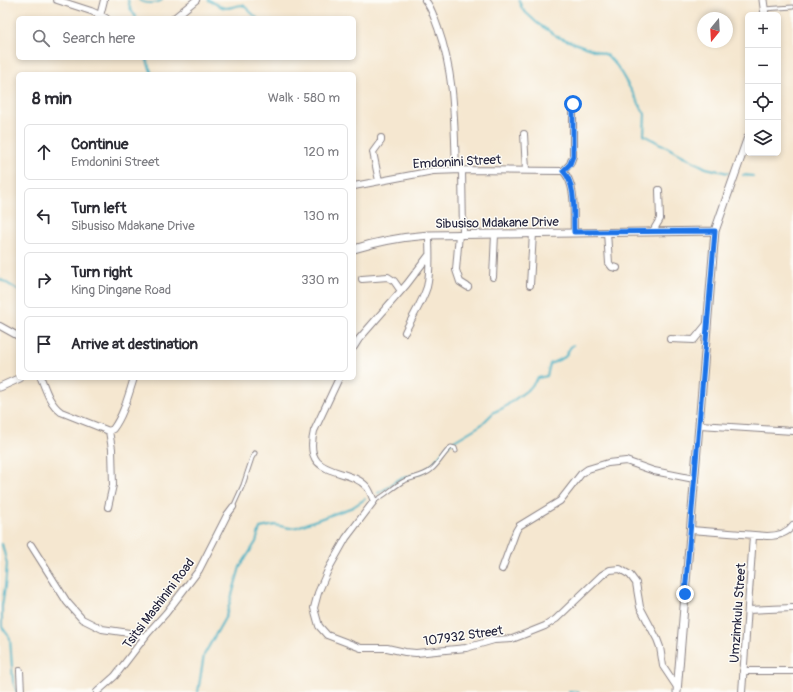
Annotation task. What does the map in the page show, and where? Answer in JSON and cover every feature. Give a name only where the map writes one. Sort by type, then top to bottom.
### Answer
[{"type":"street","points":[[57,0],[91,11],[101,16]]},
{"type":"street","points":[[103,16],[104,0]]},
{"type":"street","points":[[176,16],[196,0]]},
{"type":"street","points":[[425,0],[431,10],[441,37],[453,93],[459,170],[461,234],[456,270],[460,282],[468,287]]},
{"type":"street","points":[[764,0],[765,12]]},
{"type":"street","points":[[573,104],[573,156],[570,164],[563,171],[570,179],[572,189],[574,232]]},
{"type":"street","points":[[524,134],[526,170]]},
{"type":"street","points":[[379,181],[373,152],[382,138]]},
{"type":"street","points":[[677,689],[715,231],[745,146]]},
{"type":"street","name":"Emdonini Street","points":[[356,186],[418,173],[459,170],[563,171]]},
{"type":"street","points":[[653,231],[660,220],[658,190]]},
{"type":"street","name":"Sibusiso Mdakane Drive","points":[[356,248],[378,242],[429,235],[715,231]]},
{"type":"street","points":[[607,232],[609,263],[612,267],[617,268]]},
{"type":"street","points":[[530,285],[533,233]]},
{"type":"street","points":[[493,277],[495,234]]},
{"type":"street","points":[[405,332],[425,292],[428,280],[430,255],[429,235]]},
{"type":"street","points":[[356,344],[430,255]]},
{"type":"street","points":[[362,279],[391,278],[401,291]]},
{"type":"street","points":[[670,339],[694,340],[707,324]]},
{"type":"street","points":[[0,326],[16,335]]},
{"type":"street","points":[[0,387],[16,380]]},
{"type":"street","points":[[41,380],[52,404],[56,409],[109,431]]},
{"type":"street","points":[[109,431],[113,429],[123,411],[133,380]]},
{"type":"street","points":[[337,380],[314,431],[312,439],[313,453],[320,464],[328,469],[363,483],[368,488],[374,501]]},
{"type":"street","points":[[700,425],[793,431]]},
{"type":"street","points":[[108,507],[113,485],[112,449],[109,431]]},
{"type":"street","points":[[502,569],[519,526],[560,501],[581,474],[588,469],[608,463],[626,461],[654,471],[694,479]]},
{"type":"street","name":"107932 Street","points":[[374,501],[346,538],[328,570],[318,592],[315,603],[315,612],[319,626],[327,635],[366,648],[387,648],[401,652],[416,653],[460,648],[494,640],[512,639],[551,623],[572,605],[602,575],[610,570],[620,568],[630,575],[636,583],[640,607],[657,639],[663,666],[677,689]]},
{"type":"street","name":"Tsitsi Mashinini Road","points":[[97,692],[115,676],[198,570],[227,515],[233,507]]},
{"type":"street","points":[[690,530],[753,536],[776,536],[784,533],[793,525]]},
{"type":"street","name":"Umzimkulu Street","points":[[742,692],[753,536]]},
{"type":"street","points":[[31,545],[67,602],[82,620],[102,629],[136,634],[145,637]]},
{"type":"street","points":[[748,610],[793,608]]},
{"type":"street","points":[[20,671],[21,692]]},
{"type":"street","points":[[743,671],[793,671]]},
{"type":"lane","points":[[765,12],[793,7]]},
{"type":"lane","points":[[374,501],[383,497],[401,483],[412,477],[427,473],[433,469],[445,452],[451,447],[455,448],[456,451]]},
{"type":"lane","name":"Tsitsi Mashinini Road","points":[[233,507],[255,453]]},
{"type":"waterway","points":[[128,0],[130,8],[135,16]]},
{"type":"waterway","points":[[139,0],[150,3],[162,0]]},
{"type":"waterway","points":[[208,0],[224,8],[243,5],[255,16]]},
{"type":"waterway","points":[[519,0],[522,9],[537,23],[558,37],[607,55],[617,66],[645,114],[644,135],[706,168],[728,173]]},
{"type":"waterway","points":[[147,60],[151,72]]},
{"type":"waterway","points":[[743,175],[753,176]]},
{"type":"waterway","points":[[0,279],[16,289]]},
{"type":"waterway","points":[[378,493],[397,480],[420,473],[431,466],[449,444],[481,425],[494,412],[503,408],[530,388],[538,378],[547,376],[550,364],[565,357],[573,345]]},
{"type":"waterway","points":[[198,692],[204,655],[226,616],[240,567],[256,542],[260,528],[275,525],[290,528],[297,527],[353,507],[365,499]]},
{"type":"waterway","points":[[2,544],[7,564],[2,606],[2,627],[10,638],[13,682],[17,692]]},
{"type":"waterway","points":[[569,692],[579,692]]},
{"type":"route","points":[[573,104],[573,156],[570,164],[563,171],[568,175],[572,189],[574,232],[715,231],[685,594]]}]
